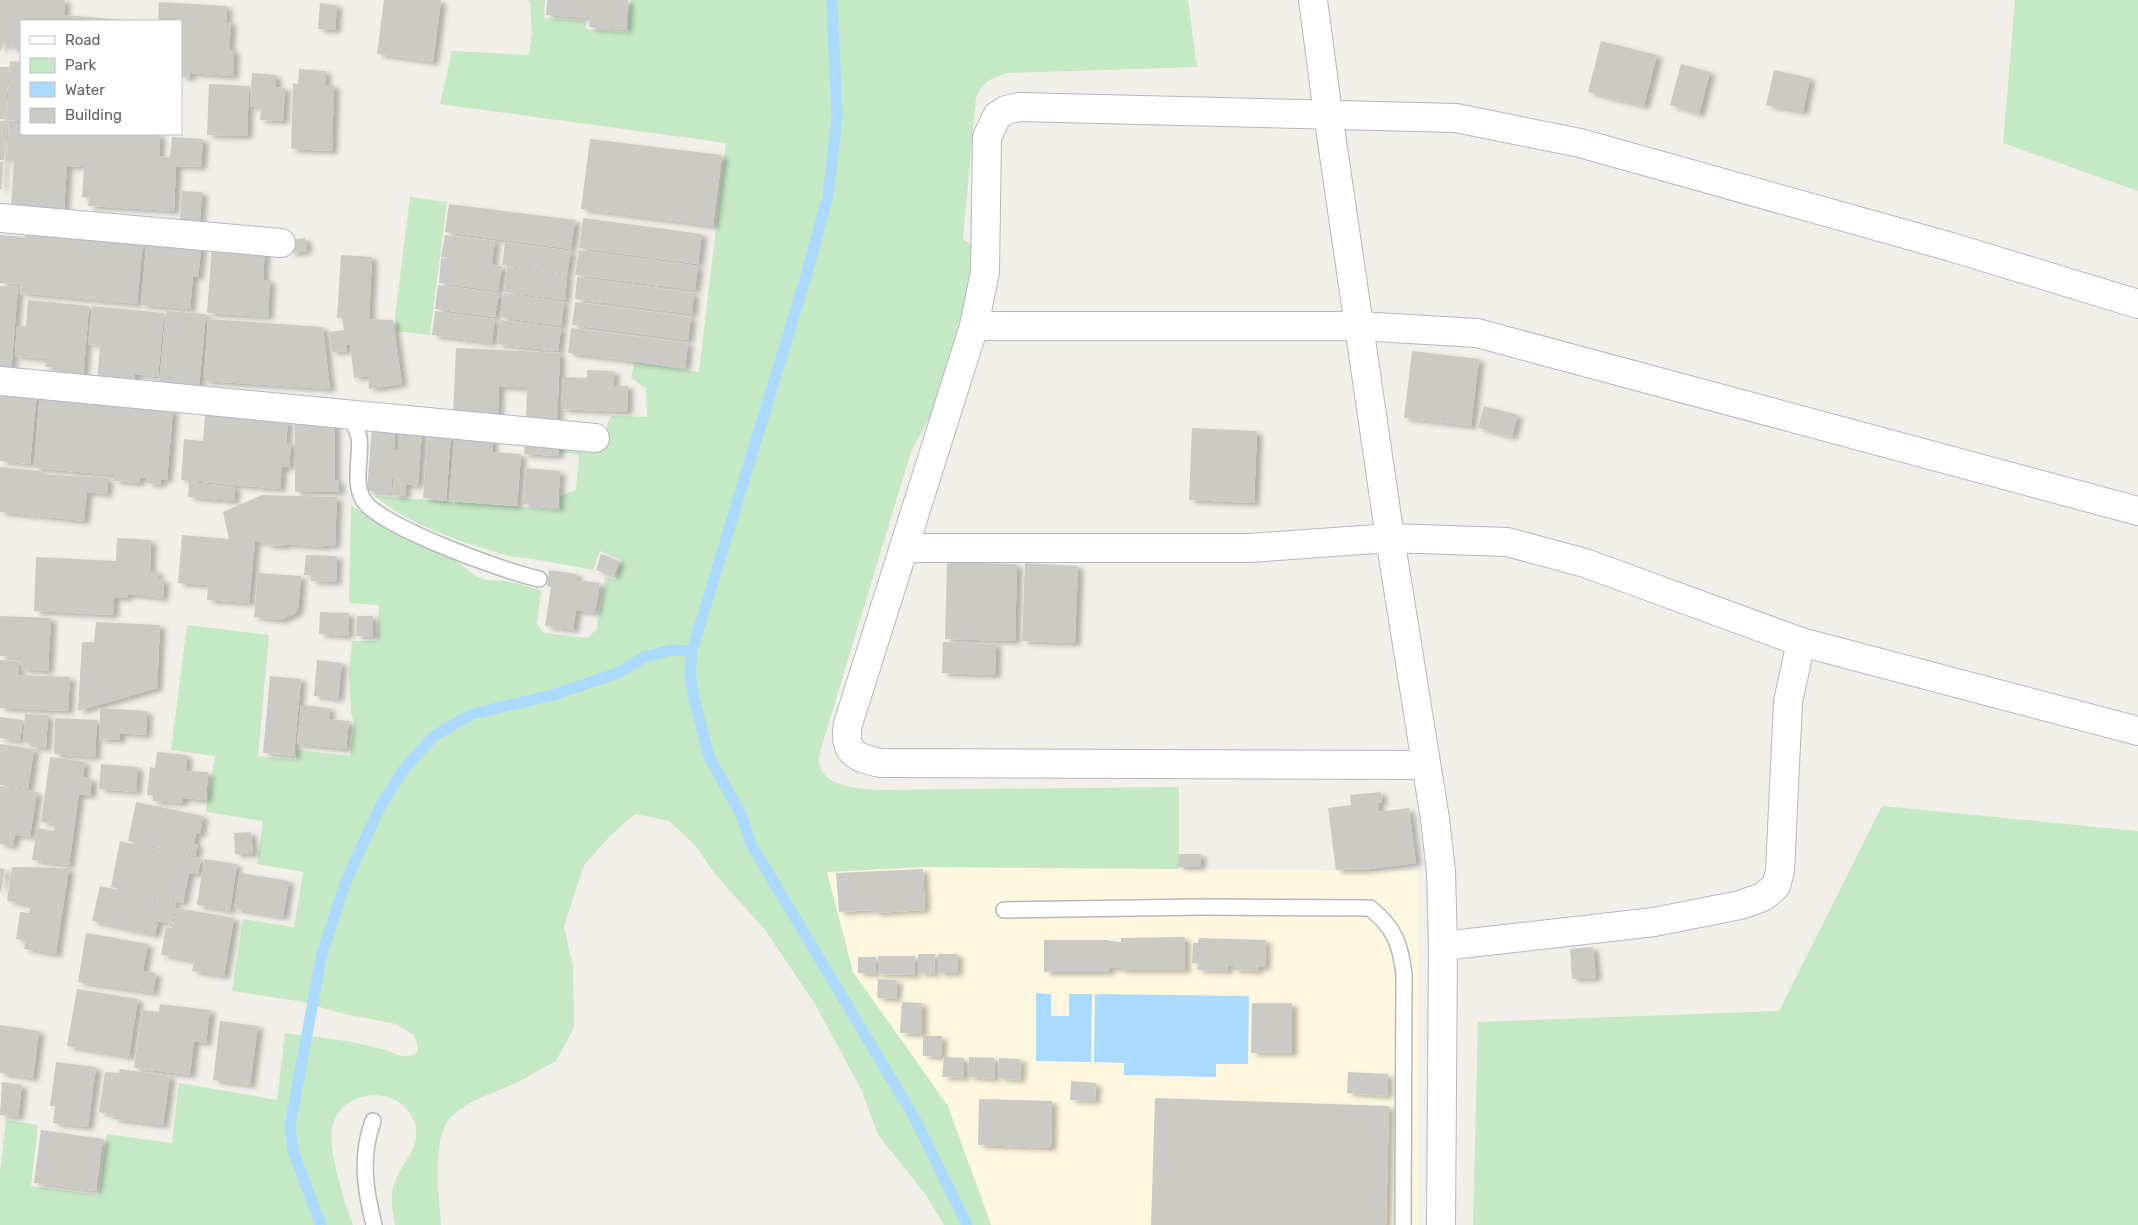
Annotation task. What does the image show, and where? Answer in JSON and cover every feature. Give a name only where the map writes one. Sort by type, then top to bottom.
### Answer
[{"type":"street","points":[[1314,0],[1328,114],[1390,538],[1435,819],[1441,872],[1443,946],[1441,1225]]},
{"type":"street","points":[[1426,765],[881,763],[865,760],[848,747],[846,738],[974,326],[985,272],[987,138],[998,116],[1006,110],[1019,107],[1456,118],[1580,143],[1951,247],[2138,304]]},
{"type":"street","points":[[0,218],[281,243]]},
{"type":"street","points":[[974,326],[1359,326],[1477,333],[2138,511]]},
{"type":"street","points":[[0,381],[595,438]]},
{"type":"street","points":[[904,548],[1249,548],[1390,538],[1507,542],[1586,563],[1801,642],[2138,731]]},
{"type":"street","points":[[1443,946],[1654,922],[1740,905],[1764,897],[1776,886],[1780,871],[1788,702],[1801,642]]},
{"type":"lane","points":[[352,415],[359,436],[359,485],[363,500],[370,508],[401,526],[443,545],[503,569],[539,580]]},
{"type":"lane","points":[[1004,910],[1221,907],[1370,908],[1384,918],[1392,930],[1402,959],[1404,985],[1403,1225]]},
{"type":"lane","points":[[373,1120],[366,1143],[364,1170],[374,1225]]},
{"type":"shaded area","points":[[924,867],[1419,871],[1419,1225],[991,1225],[948,1106],[853,972],[826,872]]},
{"type":"green space","points":[[528,0],[545,0],[544,18],[586,21],[586,29],[628,33],[631,0],[1188,0],[1197,67],[1009,73],[989,80],[976,97],[963,239],[979,250],[973,292],[929,418],[911,452],[819,759],[821,769],[831,780],[855,788],[872,790],[1179,787],[1179,869],[924,867],[827,872],[853,972],[948,1106],[991,1225],[944,1225],[926,1195],[878,1135],[862,1091],[815,1004],[765,930],[715,874],[695,845],[669,821],[635,814],[610,836],[584,865],[564,926],[573,967],[574,1028],[556,1061],[516,1083],[475,1100],[459,1110],[447,1121],[440,1139],[438,1161],[441,1225],[395,1225],[392,1204],[394,1184],[414,1146],[416,1130],[414,1121],[407,1109],[397,1101],[385,1096],[372,1095],[359,1098],[348,1104],[339,1113],[333,1125],[332,1147],[334,1161],[353,1225],[0,1225],[0,1172],[6,1120],[38,1125],[31,1186],[99,1195],[107,1134],[172,1143],[179,1083],[277,1100],[285,1033],[358,1043],[402,1056],[415,1054],[418,1049],[414,1035],[396,1024],[345,1014],[298,1001],[232,991],[243,919],[294,927],[303,872],[257,864],[263,821],[206,812],[215,756],[171,750],[187,625],[269,635],[258,756],[296,760],[297,750],[350,756],[354,724],[351,712],[349,674],[352,641],[377,641],[379,605],[349,603],[351,505],[377,522],[452,558],[476,576],[486,580],[506,581],[541,590],[537,625],[544,633],[587,638],[597,629],[605,577],[615,580],[622,560],[600,551],[593,570],[534,559],[512,557],[432,530],[392,509],[375,496],[560,510],[560,496],[576,490],[579,455],[560,452],[562,440],[607,432],[607,424],[612,416],[647,417],[646,389],[631,377],[635,362],[699,372],[726,143],[440,104],[452,51],[529,55],[532,34],[530,2]]},
{"type":"green space","points":[[2015,0],[2138,0],[2138,191],[2003,143]]},
{"type":"green space","points":[[410,197],[447,202],[430,335],[397,331],[395,317]]},
{"type":"green space","points":[[1882,806],[2138,831],[2138,1225],[1473,1225],[1478,1022],[1779,1011]]},
{"type":"water","points":[[1036,993],[1051,994],[1051,1016],[1069,1016],[1069,994],[1092,994],[1091,1062],[1036,1061]]},
{"type":"water","points":[[1095,994],[1249,996],[1248,1064],[1216,1064],[1216,1077],[1124,1075],[1124,1063],[1094,1062]]},
{"type":"building","points":[[0,0],[65,0],[64,15],[124,20],[20,20],[20,51],[4,43],[0,52]]},
{"type":"building","points":[[384,0],[441,0],[433,62],[377,54]]},
{"type":"building","points":[[547,0],[628,0],[626,30],[589,27],[590,18],[546,15]]},
{"type":"building","points":[[159,2],[227,6],[226,22],[231,22],[229,50],[234,50],[233,76],[190,73],[190,78],[182,77],[182,20],[158,20]]},
{"type":"building","points":[[320,3],[337,5],[335,30],[318,29]]},
{"type":"building","points":[[1601,41],[1657,55],[1644,106],[1588,92]]},
{"type":"building","points":[[10,61],[20,62],[20,121],[7,120]]},
{"type":"building","points":[[1681,64],[1710,72],[1699,114],[1670,105]]},
{"type":"building","points":[[0,67],[9,67],[5,119],[0,119]]},
{"type":"building","points":[[299,69],[326,71],[325,85],[334,85],[332,151],[291,149],[293,83],[298,84]]},
{"type":"building","points":[[1774,70],[1810,78],[1803,112],[1766,105]]},
{"type":"building","points":[[252,73],[276,75],[276,87],[285,88],[283,121],[260,120],[261,107],[250,107]]},
{"type":"building","points":[[209,84],[249,86],[247,136],[207,135]]},
{"type":"building","points":[[0,121],[7,121],[4,160],[0,160]]},
{"type":"building","points":[[9,123],[20,123],[20,135],[160,135],[159,156],[170,157],[172,137],[203,139],[201,167],[176,166],[174,211],[88,206],[89,198],[82,197],[84,167],[67,166],[64,210],[11,207],[14,160],[7,160]]},
{"type":"building","points":[[590,139],[722,155],[713,226],[581,209]]},
{"type":"building","points":[[0,162],[3,162],[2,189],[0,189]]},
{"type":"building","points":[[182,191],[202,192],[200,222],[180,220]]},
{"type":"building","points":[[449,204],[575,220],[571,249],[445,232]]},
{"type":"building","points":[[583,218],[702,234],[698,264],[579,248]]},
{"type":"building","points":[[26,230],[57,232],[57,238],[70,239],[70,235],[143,242],[137,304],[20,293],[21,285],[0,283],[0,235],[25,237]]},
{"type":"building","points":[[445,235],[495,241],[492,264],[441,257]]},
{"type":"building","points":[[147,238],[202,243],[198,277],[193,276],[190,309],[141,305]]},
{"type":"building","points":[[305,238],[307,251],[290,253],[289,240]]},
{"type":"building","points":[[505,242],[571,251],[567,274],[502,265]]},
{"type":"building","points":[[212,245],[265,249],[263,280],[270,280],[268,317],[207,313]]},
{"type":"building","points":[[579,250],[698,266],[695,290],[575,275]]},
{"type":"building","points":[[341,255],[372,257],[369,319],[393,320],[402,384],[369,389],[368,376],[354,378],[350,345],[346,345],[347,351],[332,352],[329,332],[344,330],[342,318],[337,318]]},
{"type":"building","points":[[441,258],[502,266],[498,291],[439,283]]},
{"type":"building","points":[[507,267],[567,275],[565,300],[504,292]]},
{"type":"building","points":[[577,277],[694,293],[692,314],[575,299]]},
{"type":"building","points":[[438,285],[499,293],[495,317],[435,309]]},
{"type":"building","points":[[0,286],[18,287],[11,373],[0,372]]},
{"type":"building","points":[[504,293],[564,302],[561,326],[500,317]]},
{"type":"building","points":[[28,300],[89,306],[83,381],[58,379],[58,368],[45,367],[46,359],[15,356],[17,326],[26,326]]},
{"type":"building","points":[[575,302],[691,317],[688,340],[572,325]]},
{"type":"building","points":[[92,306],[164,313],[158,377],[135,374],[134,385],[97,382],[100,345],[88,344]]},
{"type":"building","points":[[166,311],[206,314],[199,388],[159,385]]},
{"type":"building","points":[[435,311],[495,319],[492,343],[432,335]]},
{"type":"building","points":[[208,319],[323,327],[330,389],[204,381]]},
{"type":"building","points":[[500,320],[561,328],[558,351],[497,344]]},
{"type":"building","points":[[571,328],[688,343],[685,368],[568,353]]},
{"type":"building","points":[[456,348],[560,353],[557,422],[526,420],[527,388],[499,386],[498,419],[453,417]]},
{"type":"building","points":[[1412,351],[1479,359],[1471,426],[1404,418]]},
{"type":"building","points":[[587,370],[614,371],[613,386],[628,386],[627,412],[561,409],[563,377],[587,378]]},
{"type":"building","points":[[0,388],[37,391],[30,464],[0,461]]},
{"type":"building","points":[[40,392],[173,410],[167,480],[161,479],[160,485],[147,483],[148,478],[140,478],[140,483],[114,481],[114,475],[34,468]]},
{"type":"building","points":[[206,405],[288,421],[286,443],[291,444],[289,467],[282,467],[280,489],[181,480],[184,439],[203,441]]},
{"type":"building","points":[[1484,406],[1518,415],[1512,437],[1478,428]]},
{"type":"building","points":[[295,420],[335,420],[335,480],[339,480],[339,492],[295,492]]},
{"type":"building","points":[[372,426],[395,428],[394,450],[399,450],[401,431],[422,432],[418,486],[406,484],[405,496],[392,495],[394,478],[392,479],[391,493],[367,491]]},
{"type":"building","points":[[1192,428],[1257,431],[1254,503],[1189,500]]},
{"type":"building","points":[[428,433],[451,435],[446,501],[423,498]]},
{"type":"building","points":[[455,434],[493,437],[492,452],[521,454],[517,506],[449,501]]},
{"type":"building","points":[[525,438],[559,441],[558,456],[524,454]]},
{"type":"building","points":[[0,467],[39,471],[39,474],[108,478],[107,494],[87,492],[84,521],[0,512]]},
{"type":"building","points":[[526,468],[560,471],[558,508],[523,504]]},
{"type":"building","points":[[189,482],[235,487],[234,501],[188,497]]},
{"type":"building","points":[[262,495],[337,497],[335,545],[324,547],[285,544],[285,546],[267,545],[267,543],[255,541],[249,603],[207,600],[208,585],[178,583],[182,535],[229,539],[223,512]]},
{"type":"building","points":[[117,538],[151,540],[150,571],[158,571],[157,579],[164,580],[163,598],[128,594],[127,598],[114,597],[113,615],[34,611],[36,557],[116,561]]},
{"type":"building","points":[[601,554],[619,561],[614,576],[596,570]]},
{"type":"building","points":[[306,555],[337,556],[336,582],[311,581],[311,575],[304,575]]},
{"type":"building","points":[[947,562],[1017,564],[1015,641],[945,639]]},
{"type":"building","points":[[1025,563],[1078,566],[1075,643],[1022,641]]},
{"type":"building","points":[[549,570],[577,574],[577,580],[600,583],[595,613],[576,610],[573,630],[545,626],[551,587],[547,586]]},
{"type":"building","points":[[258,573],[301,576],[298,610],[294,614],[280,620],[254,617]]},
{"type":"building","points":[[320,612],[349,613],[348,636],[319,634]]},
{"type":"building","points":[[0,616],[51,618],[48,671],[21,669],[22,658],[0,656]]},
{"type":"building","points":[[357,616],[373,616],[373,637],[356,636]]},
{"type":"building","points":[[96,622],[160,625],[157,688],[78,711],[82,642],[94,642]]},
{"type":"building","points":[[943,642],[996,644],[995,675],[942,673]]},
{"type":"building","points":[[0,660],[19,661],[18,675],[70,677],[68,711],[0,708]]},
{"type":"building","points":[[317,660],[342,663],[338,699],[314,696]]},
{"type":"building","points":[[270,676],[301,679],[294,756],[263,753]]},
{"type":"building","points":[[301,705],[330,708],[329,719],[349,721],[346,749],[297,744]]},
{"type":"building","points":[[100,708],[147,711],[146,735],[120,733],[120,740],[99,739]]},
{"type":"building","points":[[25,714],[48,715],[46,748],[32,747],[32,743],[23,742]]},
{"type":"building","points":[[0,717],[23,720],[20,741],[0,738]]},
{"type":"building","points":[[55,718],[97,720],[95,757],[54,754]]},
{"type":"building","points":[[0,744],[34,749],[28,789],[0,785]]},
{"type":"building","points":[[157,752],[187,755],[186,771],[208,772],[206,800],[183,798],[183,803],[153,801],[153,795],[147,795],[150,767],[155,768]]},
{"type":"building","points":[[50,757],[85,762],[83,777],[92,779],[90,796],[79,794],[69,865],[32,860],[37,828],[54,831],[55,824],[41,822]]},
{"type":"building","points":[[101,764],[138,767],[136,792],[99,789]]},
{"type":"building","points":[[0,786],[37,792],[30,837],[15,835],[13,846],[0,844]]},
{"type":"building","points":[[1381,792],[1382,802],[1378,803],[1379,812],[1409,808],[1416,863],[1362,870],[1336,870],[1328,808],[1351,805],[1350,795]]},
{"type":"building","points":[[136,802],[203,816],[200,834],[196,833],[194,844],[198,845],[195,856],[128,841]]},
{"type":"building","points":[[251,832],[253,854],[235,854],[234,833]]},
{"type":"building","points":[[120,841],[201,859],[198,874],[189,873],[183,903],[111,887]]},
{"type":"building","points":[[1179,854],[1201,854],[1200,867],[1178,867]]},
{"type":"building","points":[[204,859],[237,864],[230,911],[197,905]]},
{"type":"building","points":[[12,867],[69,868],[56,954],[24,949],[26,940],[16,939],[20,912],[29,913],[31,905],[7,901]]},
{"type":"building","points":[[0,868],[5,869],[1,892],[0,892]]},
{"type":"building","points":[[923,869],[925,910],[875,913],[874,910],[839,912],[836,873]]},
{"type":"building","points":[[240,873],[289,881],[283,917],[234,909]]},
{"type":"building","points":[[100,886],[176,903],[172,925],[158,921],[155,935],[92,921]]},
{"type":"building","points":[[176,908],[234,918],[224,976],[192,971],[194,961],[161,955],[166,927],[173,928]]},
{"type":"building","points":[[86,933],[148,944],[143,971],[156,973],[153,993],[78,982]]},
{"type":"building","points":[[1185,937],[1185,970],[1121,970],[1121,968],[1109,968],[1109,972],[1044,972],[1044,940],[1109,940],[1121,942],[1121,938]]},
{"type":"building","points":[[1199,938],[1266,940],[1265,967],[1258,967],[1258,971],[1233,970],[1233,966],[1227,966],[1228,971],[1197,970],[1198,964],[1192,963],[1193,943],[1198,943]]},
{"type":"building","points":[[1593,947],[1596,978],[1572,979],[1570,949]]},
{"type":"building","points":[[918,954],[935,954],[934,974],[918,973]]},
{"type":"building","points":[[938,954],[958,954],[957,973],[938,973]]},
{"type":"building","points":[[878,956],[915,956],[915,975],[878,974]]},
{"type":"building","points":[[858,957],[876,957],[876,974],[858,973]]},
{"type":"building","points":[[878,979],[897,980],[896,999],[877,998]]},
{"type":"building","points":[[77,989],[138,999],[129,1057],[67,1046]]},
{"type":"building","points":[[902,1002],[922,1003],[922,1034],[900,1033]]},
{"type":"building","points":[[1252,1003],[1292,1003],[1292,1053],[1251,1053]]},
{"type":"building","points":[[160,1004],[210,1010],[206,1043],[194,1041],[190,1075],[134,1068],[142,1010],[159,1012]]},
{"type":"building","points":[[220,1021],[258,1026],[250,1085],[213,1080]]},
{"type":"building","points":[[0,1025],[39,1031],[33,1078],[0,1073]]},
{"type":"building","points":[[923,1036],[942,1036],[941,1057],[923,1056]]},
{"type":"building","points":[[944,1057],[964,1058],[964,1078],[942,1077]]},
{"type":"building","points":[[969,1057],[995,1058],[995,1079],[968,1077]]},
{"type":"building","points":[[999,1058],[1021,1059],[1020,1080],[998,1078]]},
{"type":"building","points":[[56,1062],[96,1067],[88,1127],[53,1123],[55,1106],[50,1106]]},
{"type":"building","points":[[120,1069],[170,1076],[163,1125],[113,1119],[114,1115],[99,1112],[105,1072],[119,1073]]},
{"type":"building","points":[[1348,1072],[1388,1074],[1387,1096],[1347,1093]]},
{"type":"building","points":[[1071,1081],[1096,1083],[1095,1101],[1070,1100]]},
{"type":"building","points":[[2,1082],[22,1085],[18,1117],[0,1115]]},
{"type":"building","points":[[1155,1098],[1389,1106],[1386,1225],[1151,1225]]},
{"type":"building","points":[[979,1099],[1052,1101],[1051,1148],[978,1145]]},
{"type":"building","points":[[41,1130],[103,1139],[96,1191],[34,1183]]},
{"type":"waterway","points":[[832,0],[837,118],[828,196],[805,280],[692,651],[690,674],[709,757],[741,814],[751,844],[914,1117],[967,1225]]},
{"type":"waterway","points":[[321,1225],[293,1151],[290,1126],[322,954],[346,881],[380,807],[404,769],[434,736],[472,714],[553,695],[618,673],[644,657],[672,650],[692,651]]}]
